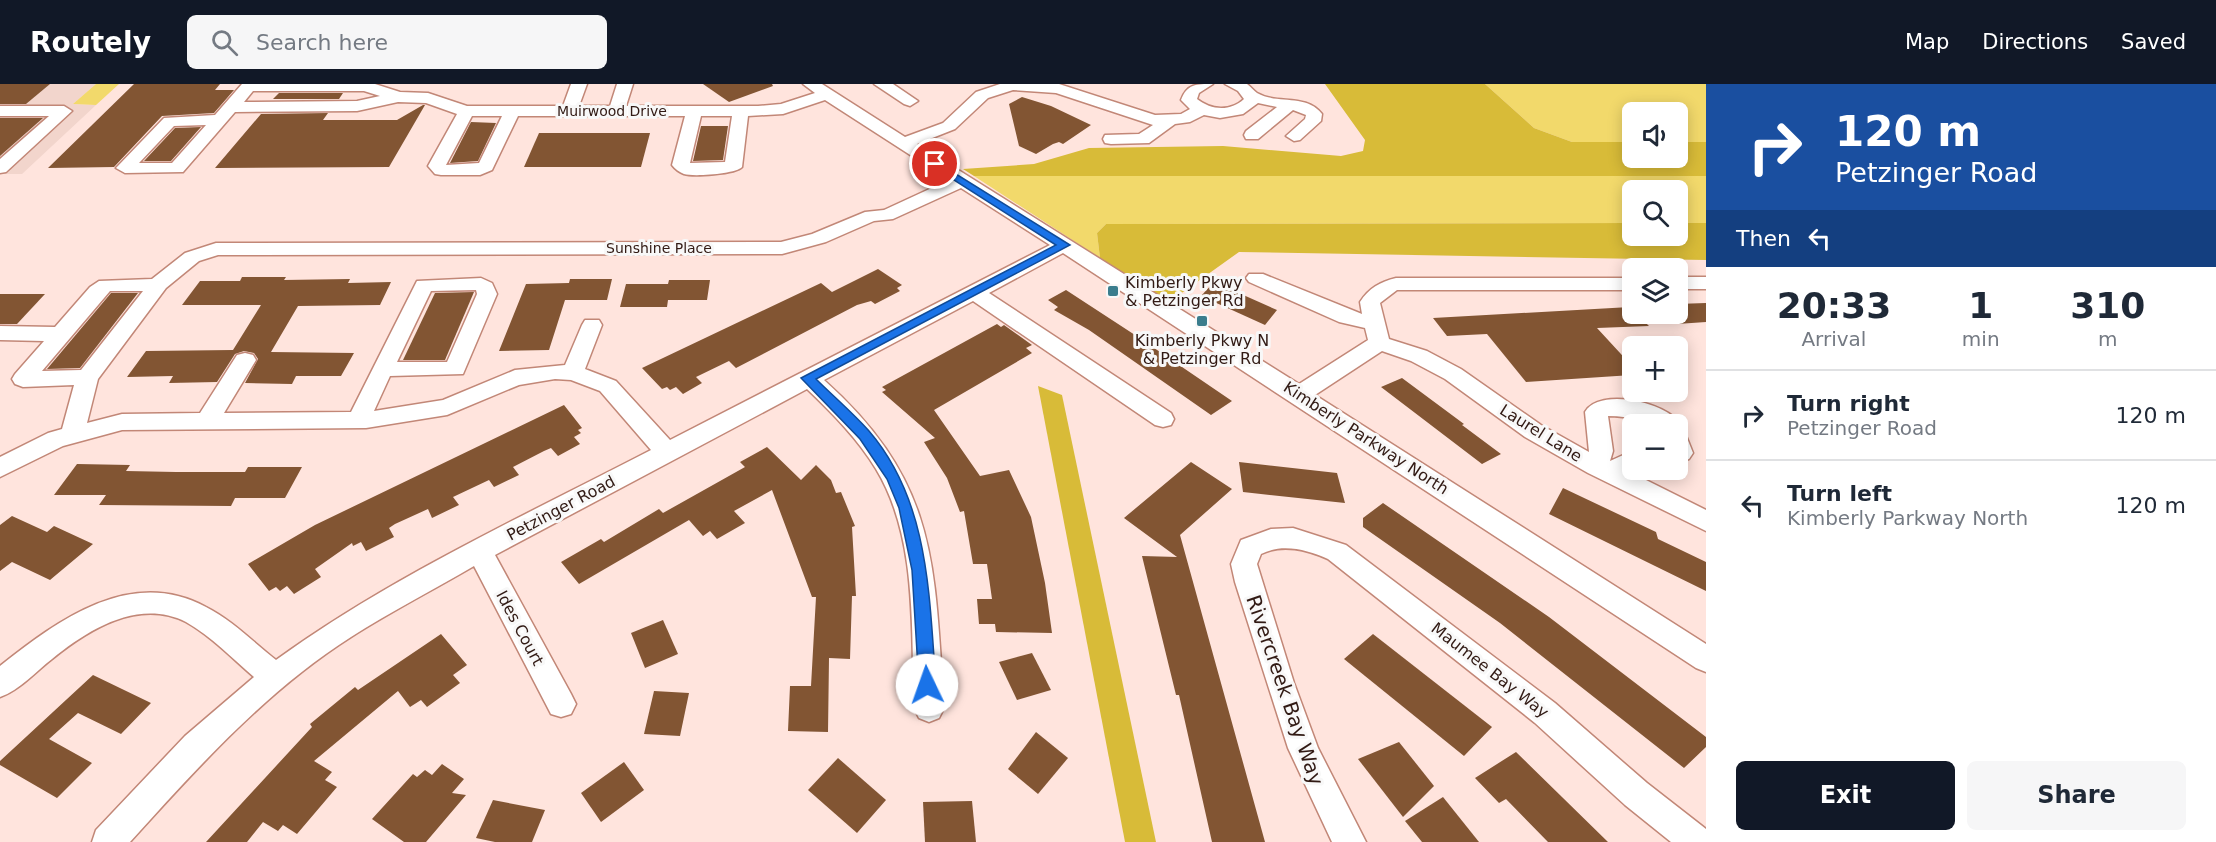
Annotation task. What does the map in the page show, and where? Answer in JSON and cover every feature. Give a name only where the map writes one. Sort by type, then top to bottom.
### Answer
[{"type":"street","points":[[569,111],[579,84]]},
{"type":"street","points":[[616,111],[625,84]]},
{"type":"street","name":"Kimberly Parkway North","points":[[811,84],[1299,395],[1706,659]]},
{"type":"street","points":[[882,84],[910,101]]},
{"type":"street","points":[[1205,84],[1192,91],[1188,97],[1191,104],[1201,110],[1216,112],[1237,110],[1249,105],[1252,97]]},
{"type":"street","points":[[1233,84],[1243,88],[1252,97],[1300,101],[1314,114],[1313,122],[1294,136]]},
{"type":"street","points":[[904,143],[949,126],[965,114],[982,94],[1012,85],[1044,85],[1139,117],[1169,121],[1184,119],[1201,110]]},
{"type":"street","name":"Muirwood Drive","points":[[231,107],[249,86],[383,87],[398,97]]},
{"type":"street","name":"Muirwood Drive","points":[[231,107],[357,106],[398,97],[428,98],[452,108],[467,111],[741,111],[783,109],[827,94]]},
{"type":"street","points":[[1252,135],[1300,101]]},
{"type":"street","points":[[219,120],[170,121],[125,168],[177,168],[231,107]]},
{"type":"street","points":[[0,111],[64,111],[0,168]]},
{"type":"street","points":[[467,111],[437,166],[441,170],[480,170],[486,166],[512,111]]},
{"type":"street","points":[[694,111],[681,165],[688,170],[733,167],[741,111]]},
{"type":"street","points":[[1111,139],[1143,140],[1169,121]]},
{"type":"street","name":"Sunshine Place","points":[[73,433],[87,377],[156,288],[154,286],[192,257],[216,249],[782,248],[819,238],[871,216],[887,215],[957,177]]},
{"type":"street","name":"Petzinger Road","points":[[108,842],[196,746],[275,677],[340,629],[479,551],[1064,245]]},
{"type":"street","points":[[358,420],[441,247]]},
{"type":"street","name":"Laurel Lane","points":[[1256,278],[1346,317],[1454,374],[1533,431],[1614,467],[1706,521]]},
{"type":"street","points":[[383,369],[455,369],[488,290],[481,284],[424,285]]},
{"type":"street","points":[[1299,395],[1376,333],[1370,302],[1385,286],[1396,284],[1622,284]]},
{"type":"street","points":[[1688,284],[1706,284]]},
{"type":"street","points":[[87,377],[23,379],[97,291],[106,285],[154,286]]},
{"type":"street","points":[[974,292],[1163,419]]},
{"type":"street","points":[[573,373],[592,325]]},
{"type":"street","points":[[0,333],[59,334]]},
{"type":"street","points":[[207,421],[245,360]]},
{"type":"street","points":[[0,468],[23,454],[73,433],[122,422],[358,420],[447,407],[515,378],[555,372],[573,373],[608,386],[667,452]]},
{"type":"street","points":[[808,378],[864,435],[893,477],[906,508],[920,570],[929,708]]},
{"type":"street","points":[[1614,467],[1601,451],[1596,412],[1601,408],[1649,414]]},
{"type":"street","name":"Rivercreek Bay Way","points":[[1263,539],[1250,547],[1244,564],[1248,582],[1305,758],[1328,808],[1350,842]]},
{"type":"street","name":"Maumee Bay Way","points":[[1263,539],[1306,540],[1336,552],[1545,713],[1636,794],[1697,842]]},
{"type":"street","name":"Ides Court","points":[[479,551],[561,704]]},
{"type":"street","points":[[0,684],[49,644],[88,619],[128,604],[143,602],[170,604],[195,614],[275,677]]},
{"type":"shaded area","points":[[0,84],[96,84],[73,104],[96,105],[22,174],[0,174]]},
{"type":"shaded area","points":[[96,84],[119,84],[96,105],[73,104]]},
{"type":"shaded area","points":[[1325,84],[1485,84],[1534,128],[1572,142],[1622,142],[1622,168],[1688,168],[1688,142],[1706,142],[1706,176],[974,176],[963,169],[1034,164],[1089,148],[1223,146],[1341,156],[1363,151],[1365,140]]},
{"type":"shaded area","points":[[1485,84],[1706,84],[1706,142],[1688,142],[1688,102],[1622,102],[1622,142],[1572,142],[1534,128]]},
{"type":"shaded area","points":[[974,176],[1706,176],[1706,223],[1688,223],[1688,180],[1622,180],[1622,223],[1106,224],[1097,233],[1100,258]]},
{"type":"shaded area","points":[[1622,223],[1622,246],[1688,246],[1688,223],[1706,223],[1706,260],[1239,252],[1169,302],[1100,258],[1097,233],[1106,224]]},
{"type":"shaded area","points":[[1038,386],[1062,395],[1156,842],[1125,842]]},
{"type":"building","points":[[0,84],[50,84],[26,104],[0,104]]},
{"type":"building","points":[[134,84],[220,84],[215,90],[234,90],[214,113],[162,116],[114,167],[48,168]]},
{"type":"building","points":[[703,84],[772,84],[773,86],[729,102]]},
{"type":"building","points":[[279,93],[343,93],[339,99],[273,99]]},
{"type":"building","points":[[1022,97],[1051,106],[1091,125],[1063,144],[1059,142],[1053,144],[1036,154],[1019,146],[1009,104]]},
{"type":"building","points":[[425,105],[389,167],[215,168],[261,114],[328,113],[323,120],[397,120]]},
{"type":"building","points":[[0,118],[43,118],[0,156]]},
{"type":"building","points":[[471,122],[496,123],[478,161],[450,163]]},
{"type":"building","points":[[701,126],[728,126],[723,160],[693,161]]},
{"type":"building","points":[[201,127],[171,161],[144,161],[175,128]]},
{"type":"building","points":[[539,133],[650,133],[641,167],[524,167]]},
{"type":"building","points":[[878,269],[902,285],[897,288],[900,291],[875,304],[871,301],[857,305],[736,368],[729,361],[696,377],[702,383],[683,394],[676,387],[670,390],[667,387],[662,389],[642,368],[821,283],[832,292]]},
{"type":"building","points":[[242,277],[286,277],[284,280],[350,279],[348,283],[391,282],[380,305],[298,306],[271,352],[354,353],[341,376],[296,376],[292,384],[245,383],[258,359],[254,353],[244,351],[235,354],[217,382],[169,383],[173,376],[127,377],[146,351],[233,350],[261,305],[182,305],[200,281],[240,281]]},
{"type":"building","points":[[570,279],[612,279],[607,300],[565,300],[549,350],[499,351],[526,284],[569,283]]},
{"type":"building","points":[[669,280],[710,280],[707,300],[668,300],[667,307],[620,307],[626,284],[668,284]]},
{"type":"building","points":[[1214,282],[1277,310],[1265,325],[1201,296]]},
{"type":"building","points":[[1066,290],[1232,401],[1211,415],[1089,330],[1054,310],[1058,307],[1048,300]]},
{"type":"building","points":[[474,292],[445,360],[403,360],[435,293]]},
{"type":"building","points":[[111,293],[138,293],[80,368],[47,369]]},
{"type":"building","points":[[0,294],[45,294],[17,324],[0,324]]},
{"type":"building","points":[[1706,303],[1706,322],[1688,323],[1688,304]]},
{"type":"building","points":[[1622,307],[1622,324],[1647,324],[1649,326],[1597,328],[1622,355],[1622,376],[1526,382],[1487,334],[1447,336],[1433,318]]},
{"type":"building","points":[[997,324],[1001,327],[1004,325],[1032,345],[1026,348],[1032,353],[934,410],[980,476],[1009,470],[1031,517],[1045,583],[1052,633],[996,632],[995,624],[979,624],[977,599],[992,599],[987,564],[973,564],[964,511],[960,512],[947,478],[924,442],[935,438],[882,392],[886,390],[882,387]]},
{"type":"building","points":[[1402,378],[1501,454],[1482,464],[1381,387]]},
{"type":"building","points":[[564,405],[582,428],[578,430],[581,433],[574,437],[580,444],[558,456],[551,448],[544,451],[513,467],[519,475],[494,487],[489,480],[453,497],[459,505],[432,518],[428,509],[395,524],[389,528],[394,537],[366,551],[361,542],[353,546],[352,543],[315,569],[321,577],[294,594],[287,586],[280,591],[276,587],[269,591],[248,564],[315,525]]},
{"type":"building","points":[[767,447],[801,480],[816,465],[831,480],[836,493],[841,492],[855,526],[852,527],[856,596],[852,596],[850,659],[829,658],[828,732],[788,731],[790,686],[811,686],[816,597],[812,597],[772,490],[734,511],[745,523],[717,539],[710,531],[703,536],[689,520],[579,584],[561,562],[601,539],[604,542],[659,509],[663,513],[745,467],[740,462]]},
{"type":"building","points":[[1191,462],[1232,489],[1180,535],[1265,842],[1212,842],[1179,695],[1176,695],[1142,556],[1177,557],[1124,518]]},
{"type":"building","points":[[1239,462],[1337,473],[1345,503],[1243,492]]},
{"type":"building","points":[[77,464],[130,465],[126,471],[176,472],[245,472],[248,467],[302,467],[285,498],[235,498],[231,506],[99,505],[106,495],[54,495]]},
{"type":"building","points":[[1563,488],[1656,532],[1658,539],[1706,562],[1706,591],[1549,514]]},
{"type":"building","points":[[1383,503],[1549,617],[1706,737],[1706,747],[1684,768],[1500,623],[1363,527],[1363,518]]},
{"type":"building","points":[[12,516],[47,532],[54,526],[93,544],[50,580],[12,562],[0,571],[0,525]]},
{"type":"building","points":[[663,620],[678,654],[645,668],[631,633]]},
{"type":"building","points":[[441,634],[467,665],[453,675],[460,683],[427,707],[421,700],[410,707],[398,691],[314,761],[332,772],[325,780],[337,787],[297,834],[283,825],[278,831],[263,822],[247,842],[206,842],[312,727],[310,724],[355,687],[358,690]]},
{"type":"building","points":[[1373,634],[1492,727],[1464,756],[1344,659]]},
{"type":"building","points":[[1032,653],[1051,690],[1017,700],[999,662]]},
{"type":"building","points":[[93,675],[151,703],[121,734],[78,713],[49,739],[92,763],[57,798],[0,765],[0,761]]},
{"type":"building","points":[[654,691],[689,693],[680,736],[644,734]]},
{"type":"building","points":[[1036,732],[1068,758],[1038,794],[1008,769]]},
{"type":"building","points":[[1399,742],[1434,786],[1403,817],[1358,759]]},
{"type":"building","points":[[1516,752],[1608,842],[1548,842],[1506,799],[1499,803],[1475,778]]},
{"type":"building","points":[[838,758],[886,800],[857,833],[808,790]]},
{"type":"building","points":[[624,762],[644,790],[601,822],[581,793]]},
{"type":"building","points":[[442,764],[464,779],[452,793],[466,795],[426,842],[404,842],[372,819],[413,774],[417,777],[425,770],[432,775]]},
{"type":"building","points":[[1443,797],[1479,842],[1422,842],[1405,821]]},
{"type":"building","points":[[493,800],[545,810],[532,842],[495,842],[476,838]]},
{"type":"building","points":[[972,801],[976,842],[925,842],[923,802]]},
{"type":"place","name":"Kimberly Pkwy & Petzinger Rd","points":[[1113,291]]},
{"type":"place","name":"Kimberly Pkwy N & Petzinger Rd","points":[[1202,321]]},
{"type":"route","points":[[927,685],[920,570],[906,508],[893,477],[864,435],[808,378],[1064,245],[935,164]]}]
